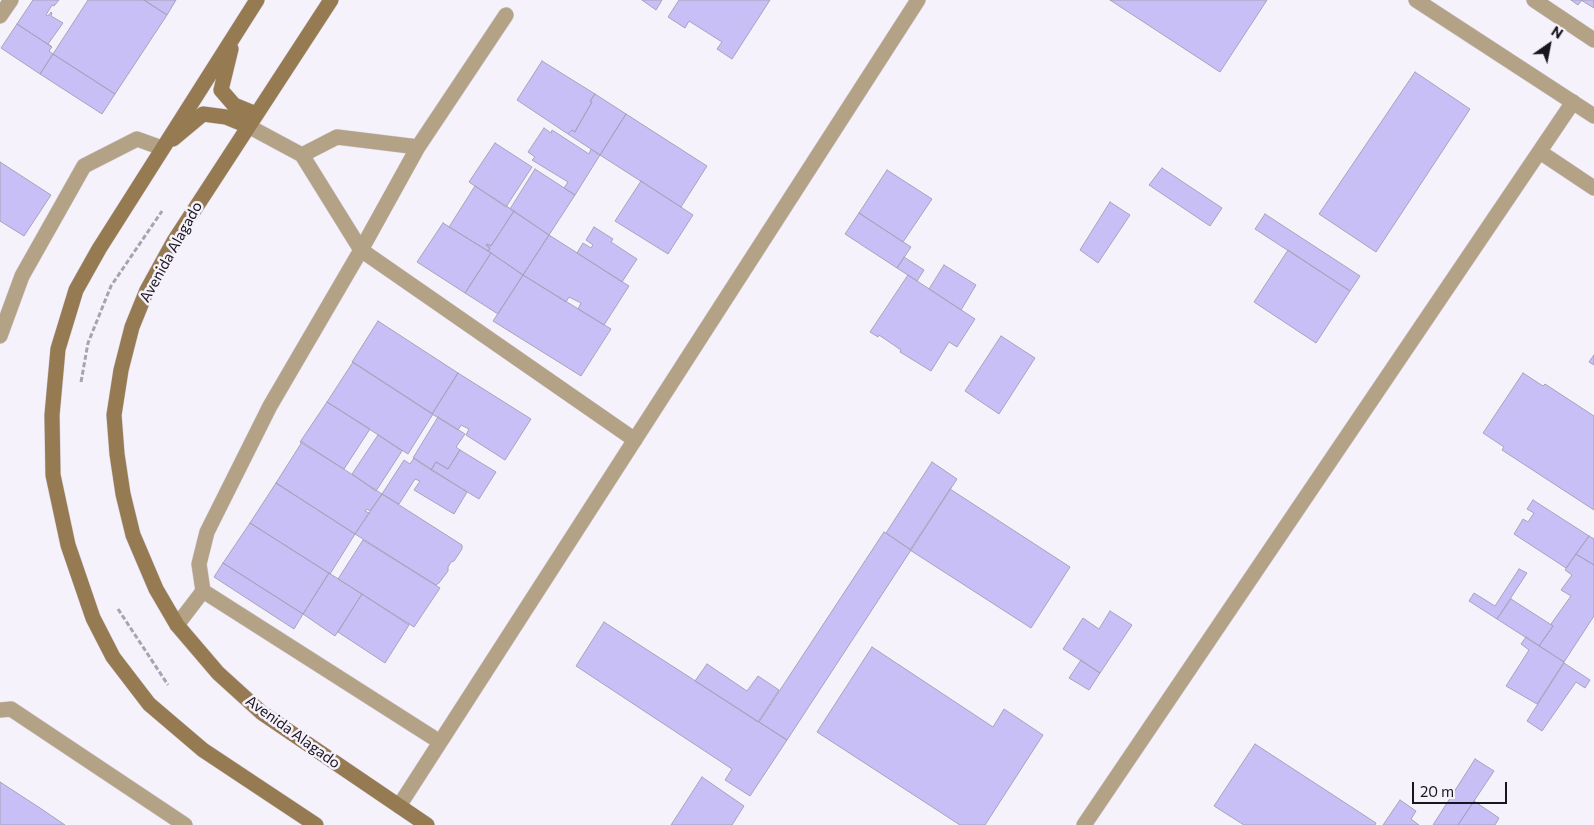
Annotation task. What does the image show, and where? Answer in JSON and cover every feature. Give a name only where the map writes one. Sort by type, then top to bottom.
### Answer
[{"type":"main road","points":[[257,0],[99,248],[76,290],[58,349],[52,415],[53,475],[68,545],[93,618],[113,657],[149,704],[203,750],[316,825]]},
{"type":"main road","name":"Avenida Alagado","points":[[331,0],[174,241],[148,290],[132,327],[121,370],[114,415],[117,454],[123,494],[133,535],[156,589],[177,625],[218,673],[262,713],[427,825]]},
{"type":"main road","points":[[234,38],[221,90],[234,105],[252,120]]},
{"type":"main road","points":[[162,148],[203,114],[252,120]]},
{"type":"street","points":[[0,16],[11,0]]},
{"type":"street","points":[[399,806],[918,0]]},
{"type":"street","points":[[1416,0],[1594,116]]},
{"type":"street","points":[[1534,0],[1594,40]]},
{"type":"street","points":[[177,625],[202,591],[199,564],[206,532],[270,406],[361,250],[418,147],[506,14]]},
{"type":"street","points":[[1084,825],[1573,102]]},
{"type":"street","points":[[252,120],[302,155],[361,250],[635,440]]},
{"type":"street","points":[[302,155],[337,137],[418,147]]},
{"type":"street","points":[[0,336],[22,276],[84,166],[137,139],[162,148]]},
{"type":"street","points":[[1540,152],[1594,188]]},
{"type":"street","points":[[202,591],[440,742]]},
{"type":"street","points":[[0,710],[11,709],[184,825]]},
{"type":"path","points":[[80,390],[88,343],[111,286],[166,206]]},
{"type":"path","points":[[117,608],[170,688]]},
{"type":"building","points":[[33,0],[59,0],[54,6],[52,5],[46,15],[48,16],[51,12],[51,16],[63,23],[48,44],[52,47],[17,24]]},
{"type":"building","points":[[88,0],[144,0],[167,15],[115,94],[53,54]]},
{"type":"building","points":[[144,0],[176,0],[167,15]]},
{"type":"building","points":[[642,0],[662,0],[656,10]]},
{"type":"building","points":[[679,0],[770,0],[732,59],[717,49],[722,42],[689,21],[685,28],[668,17]]},
{"type":"building","points":[[1110,0],[1267,0],[1220,72]]},
{"type":"building","points":[[1571,0],[1582,0],[1578,5]]},
{"type":"building","points":[[1581,0],[1594,0],[1594,8]]},
{"type":"building","points":[[17,24],[52,47],[49,51],[53,54],[40,74],[1,48]]},
{"type":"building","points":[[53,54],[115,94],[102,114],[40,74]]},
{"type":"building","points":[[542,61],[595,94],[575,132],[572,130],[568,134],[517,100]]},
{"type":"building","points":[[1415,72],[1470,109],[1376,252],[1319,214]]},
{"type":"building","points":[[595,94],[626,114],[600,155],[568,134],[572,130],[575,132]]},
{"type":"building","points":[[626,114],[707,166],[681,207],[600,155]]},
{"type":"building","points":[[544,128],[551,133],[552,130],[589,154],[591,149],[600,155],[575,195],[564,188],[568,182],[532,160],[535,157],[528,152]]},
{"type":"building","points":[[495,143],[532,167],[506,207],[469,182]]},
{"type":"building","points":[[0,162],[51,195],[24,236],[0,221]]},
{"type":"building","points":[[1162,168],[1222,208],[1210,226],[1149,185]]},
{"type":"building","points":[[535,169],[575,195],[549,235],[510,209]]},
{"type":"building","points":[[887,170],[932,199],[903,242],[859,213]]},
{"type":"building","points":[[641,181],[693,215],[668,254],[615,221]]},
{"type":"building","points":[[475,186],[514,211],[491,246],[486,245],[490,248],[488,251],[449,227]]},
{"type":"building","points":[[1110,202],[1130,215],[1098,263],[1080,250]]},
{"type":"building","points":[[514,211],[549,235],[523,275],[488,251],[490,248],[486,245],[491,246]]},
{"type":"building","points":[[859,213],[911,247],[897,268],[845,234]]},
{"type":"building","points":[[1265,214],[1360,276],[1350,291],[1255,229]]},
{"type":"building","points":[[443,223],[491,253],[465,293],[417,262]]},
{"type":"building","points":[[594,227],[613,239],[611,242],[637,259],[622,282],[577,253],[583,243],[591,248],[593,245],[586,240]]},
{"type":"building","points":[[549,235],[629,286],[604,325],[578,309],[581,303],[569,297],[566,302],[523,275]]},
{"type":"building","points":[[1288,250],[1350,291],[1316,343],[1254,302]]},
{"type":"building","points":[[491,253],[523,275],[498,314],[465,293]]},
{"type":"building","points":[[904,257],[924,270],[917,281],[897,268]]},
{"type":"building","points":[[944,265],[976,285],[961,310],[929,289]]},
{"type":"building","points":[[523,275],[611,329],[581,376],[493,321]]},
{"type":"building","points":[[908,275],[975,319],[957,347],[949,342],[931,371],[900,352],[901,350],[879,335],[878,337],[870,332]]},
{"type":"building","points":[[378,321],[458,373],[432,414],[352,362]]},
{"type":"building","points":[[1001,336],[1035,358],[999,414],[965,391]]},
{"type":"building","points":[[1594,355],[1594,365],[1589,362]]},
{"type":"building","points":[[353,362],[433,414],[408,454],[327,402]]},
{"type":"building","points":[[458,373],[531,419],[505,460],[466,435],[469,429],[461,425],[458,430],[432,414]]},
{"type":"building","points":[[1523,373],[1543,386],[1545,384],[1594,416],[1594,510],[1502,450],[1504,447],[1483,433]]},
{"type":"building","points":[[327,402],[370,429],[344,469],[300,442]]},
{"type":"building","points":[[438,417],[465,434],[456,447],[460,450],[448,469],[436,462],[431,470],[413,458]]},
{"type":"building","points":[[378,435],[402,451],[376,491],[352,474]]},
{"type":"building","points":[[302,442],[382,494],[370,511],[367,509],[365,511],[369,513],[355,534],[276,483]]},
{"type":"building","points":[[460,450],[496,472],[479,499],[431,470],[436,462],[448,469]]},
{"type":"building","points":[[414,458],[467,492],[454,514],[414,490],[420,481],[415,479],[399,504],[382,494],[404,460],[410,464]]},
{"type":"building","points":[[932,462],[957,479],[911,550],[886,533]]},
{"type":"building","points":[[276,483],[355,534],[330,574],[250,523]]},
{"type":"building","points":[[950,489],[1070,567],[1031,628],[910,550]]},
{"type":"building","points":[[382,494],[462,545],[462,549],[448,567],[448,571],[436,585],[355,534]]},
{"type":"building","points":[[1533,500],[1589,536],[1566,568],[1514,534],[1523,519],[1528,522],[1534,513],[1527,509]]},
{"type":"building","points":[[250,523],[329,573],[303,614],[223,563]]},
{"type":"building","points":[[884,532],[911,550],[787,740],[759,722]]},
{"type":"building","points":[[1589,536],[1594,539],[1594,565],[1576,554]]},
{"type":"building","points":[[363,540],[440,588],[414,627],[338,579]]},
{"type":"building","points":[[1576,554],[1594,565],[1594,616],[1564,662],[1539,646],[1553,626],[1551,624],[1571,596],[1561,590],[1572,575],[1565,570]]},
{"type":"building","points":[[223,563],[303,614],[294,629],[214,577]]},
{"type":"building","points":[[1519,569],[1527,573],[1497,619],[1469,601],[1474,593],[1495,606]]},
{"type":"building","points":[[329,573],[362,594],[335,636],[303,614]]},
{"type":"building","points":[[362,594],[409,625],[385,663],[338,632]]},
{"type":"building","points":[[1511,599],[1553,626],[1539,646],[1497,619]]},
{"type":"building","points":[[1110,611],[1132,625],[1100,673],[1063,649],[1083,618],[1099,629]]},
{"type":"building","points":[[604,622],[787,740],[750,796],[725,780],[732,769],[576,666]]},
{"type":"building","points":[[1526,637],[1564,662],[1537,704],[1506,686],[1529,650],[1521,644]]},
{"type":"building","points":[[872,647],[993,727],[1004,709],[1043,735],[985,825],[960,825],[817,732]]},
{"type":"building","points":[[1081,660],[1100,673],[1089,690],[1069,678]]},
{"type":"building","points":[[1564,663],[1590,680],[1585,688],[1576,682],[1542,731],[1527,721]]},
{"type":"building","points":[[707,664],[747,691],[758,676],[779,690],[758,722],[695,681]]},
{"type":"building","points":[[1255,744],[1376,823],[1375,825],[1244,825],[1214,806]]},
{"type":"building","points":[[1475,759],[1494,771],[1458,825],[1433,825]]},
{"type":"building","points":[[702,777],[744,806],[732,825],[671,825]]},
{"type":"building","points":[[0,782],[40,808],[65,825],[0,825]]},
{"type":"building","points":[[1400,800],[1416,811],[1411,819],[1419,825],[1383,825]]},
{"type":"building","points":[[1474,801],[1499,818],[1495,825],[1458,825]]}]
